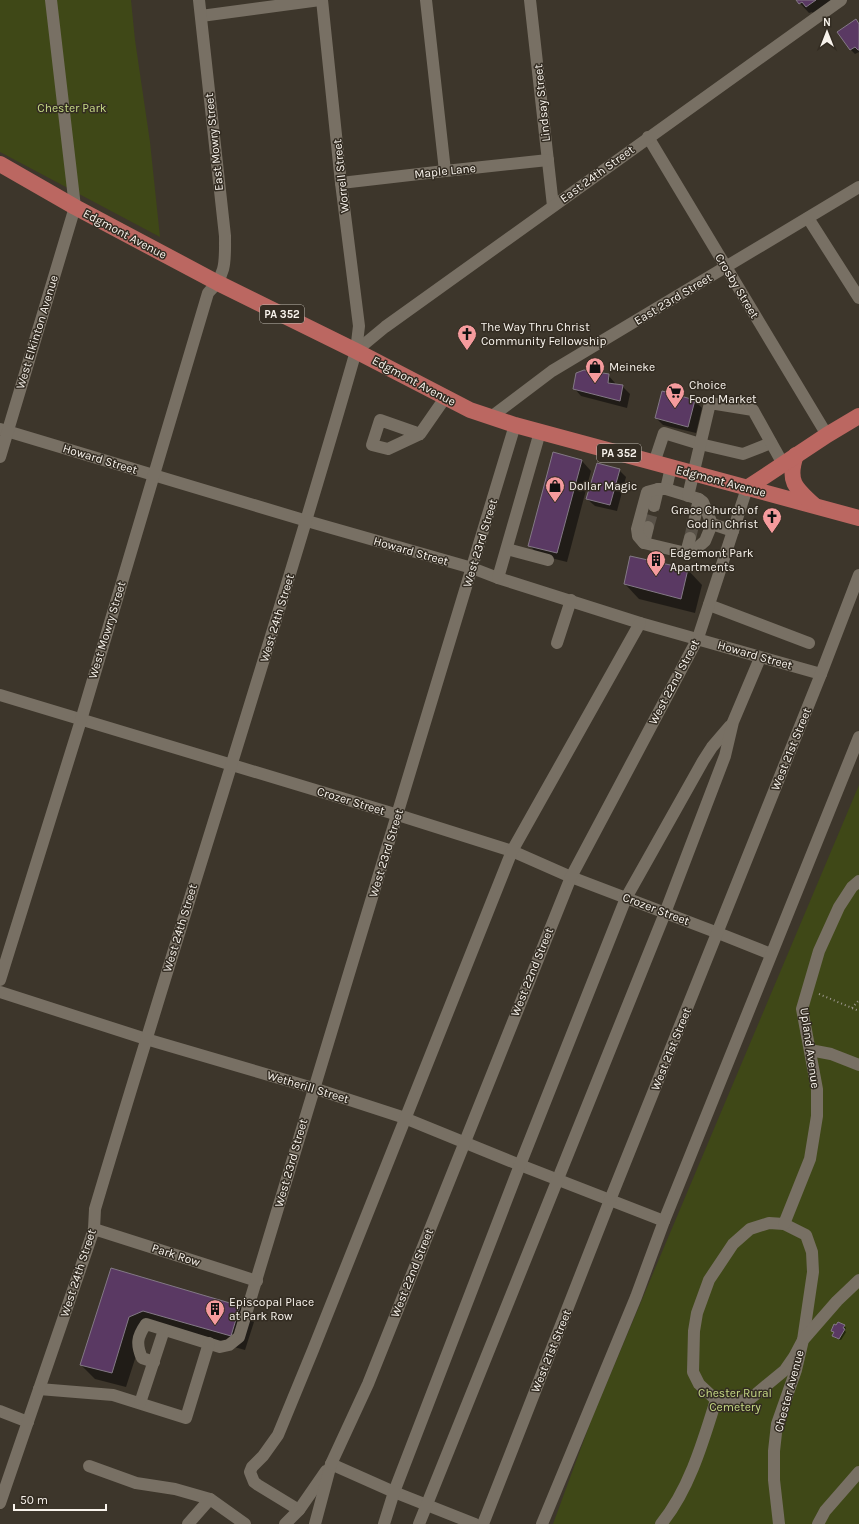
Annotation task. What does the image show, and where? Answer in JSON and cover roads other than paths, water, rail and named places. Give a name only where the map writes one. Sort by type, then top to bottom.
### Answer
[{"type":"main road","name":"Edgmont Avenue","points":[[0,164],[75,207],[218,283],[356,351],[470,410],[540,432],[859,518]]},
{"type":"main road","points":[[747,488],[827,435],[859,416]]},
{"type":"main road","points":[[796,455],[792,467],[793,480],[799,491],[815,506]]},
{"type":"street","points":[[50,0],[75,207]]},
{"type":"street","name":"East Mowry Street","points":[[199,0],[225,236],[225,266],[218,283]]},
{"type":"street","points":[[201,16],[321,0]]},
{"type":"street","name":"Worrell Street","points":[[321,0],[358,326],[356,351]]},
{"type":"street","points":[[426,0],[445,171]]},
{"type":"street","name":"Lindsay Street","points":[[530,0],[553,206]]},
{"type":"street","name":"East 24th Street","points":[[356,351],[385,327],[841,0]]},
{"type":"street","name":"Crosby Street","points":[[648,138],[827,435]]},
{"type":"street","name":"Maple Lane","points":[[341,183],[548,160]]},
{"type":"street","name":"East 23rd Street","points":[[491,417],[552,371],[859,187]]},
{"type":"street","name":"West Elkinton Avenue","points":[[0,457],[4,430],[75,207]]},
{"type":"street","points":[[808,218],[859,298]]},
{"type":"street","name":"West Mowry Street","points":[[0,980],[81,720],[208,293],[218,283]]},
{"type":"street","name":"West 24th Street","points":[[0,1503],[94,1229],[96,1209],[146,1039],[307,521],[356,351]]},
{"type":"street","points":[[420,434],[445,398]]},
{"type":"street","points":[[694,517],[693,473],[710,402],[753,410],[783,464]]},
{"type":"street","name":"West 23rd Street","points":[[154,1362],[142,1358],[138,1348],[139,1334],[146,1324],[220,1347],[229,1345],[239,1337],[257,1281],[313,1088],[398,815],[515,425]]},
{"type":"street","name":"Howard Street","points":[[4,430],[307,521],[472,568],[498,578],[760,658],[821,674]]},
{"type":"street","points":[[498,578],[540,432]]},
{"type":"street","points":[[654,462],[664,433],[700,444],[743,454],[771,443]]},
{"type":"street","points":[[654,506],[671,467]]},
{"type":"street","name":"West 22nd Street","points":[[315,1524],[331,1464],[368,1384],[571,877],[698,638],[747,488]]},
{"type":"street","points":[[662,489],[694,497],[703,502],[712,524],[705,541],[686,553],[644,543],[638,536],[637,529],[647,492],[662,489]]},
{"type":"street","points":[[712,524],[733,531]]},
{"type":"street","points":[[644,543],[648,527]]},
{"type":"street","points":[[686,553],[690,538]]},
{"type":"street","points":[[507,549],[548,560]]},
{"type":"street","name":"West 21st Street","points":[[483,1524],[610,1200],[821,674],[859,575]]},
{"type":"street","points":[[558,643],[571,600]]},
{"type":"street","points":[[709,605],[809,643]]},
{"type":"street","points":[[299,1510],[258,1485],[251,1476],[250,1472],[252,1467],[263,1456],[278,1435],[406,1119],[512,851],[640,622]]},
{"type":"street","points":[[419,1524],[665,913],[725,756],[733,722],[760,658]]},
{"type":"street","name":"Crozer Street","points":[[0,695],[398,815],[512,851],[571,877],[718,932],[770,954]]},
{"type":"street","points":[[384,1524],[394,1492],[520,1165],[626,898],[702,761],[733,722]]},
{"type":"street","points":[[542,1524],[636,1297],[664,1221],[770,954],[859,736]]},
{"type":"street","name":"Upland Avenue","points":[[784,1224],[810,1159],[817,1116],[817,1089],[802,1009],[819,951],[839,907],[852,887],[859,881]]},
{"type":"street","name":"Wetherill Street","points":[[0,992],[146,1039],[313,1088],[406,1119],[557,1180],[664,1221]]},
{"type":"street","points":[[810,1050],[831,1054],[859,1065]]},
{"type":"street","points":[[769,1223],[784,1224],[806,1235],[812,1252],[813,1272],[803,1340],[785,1370],[750,1399],[730,1403],[716,1400],[699,1384],[693,1372],[694,1331],[702,1297],[709,1280],[733,1244],[750,1229],[769,1223]]},
{"type":"street","name":"Park Row","points":[[94,1229],[257,1281]]},
{"type":"street","name":"Chester Avenue","points":[[779,1524],[774,1480],[774,1451],[777,1424],[796,1370],[803,1340],[837,1301],[859,1280]]},
{"type":"street","points":[[140,1403],[164,1330]]},
{"type":"street","points":[[39,1389],[113,1395],[186,1418],[209,1343]]},
{"type":"street","points":[[661,1524],[670,1513],[692,1469],[702,1446],[716,1400]]},
{"type":"street","points":[[0,1411],[28,1422]]},
{"type":"street","points":[[331,1464],[394,1492],[475,1524]]},
{"type":"street","name":"West 22nd Street","points":[[285,1524],[299,1510],[331,1464]]},
{"type":"street","points":[[89,1466],[136,1483],[175,1488],[210,1499],[245,1524]]},
{"type":"street","points":[[818,1524],[825,1511],[859,1472]]},
{"type":"street","points":[[188,1524],[210,1499]]},
{"type":"tunnel","points":[[648,527],[654,506]]},
{"type":"tunnel","points":[[690,538],[695,517]]},
{"type":"place","name":"The Way Thru Christ Community Fellowship","points":[[467,351]]},
{"type":"place","name":"Meineke","points":[[595,384]]},
{"type":"place","name":"Choice Food Market","points":[[675,409]]},
{"type":"place","name":"Dollar Magic","points":[[555,503]]},
{"type":"place","name":"Grace Church of God in Christ","points":[[772,534]]},
{"type":"place","name":"Edgemont Park Apartments","points":[[656,577]]},
{"type":"place","name":"Episcopal Place at Park Row","points":[[215,1326]]},
{"type":"park label","name":"Chester Park","points":[[72,108]]},
{"type":"park label","name":"Chester Rural Cemetery","points":[[735,1400]]}]
